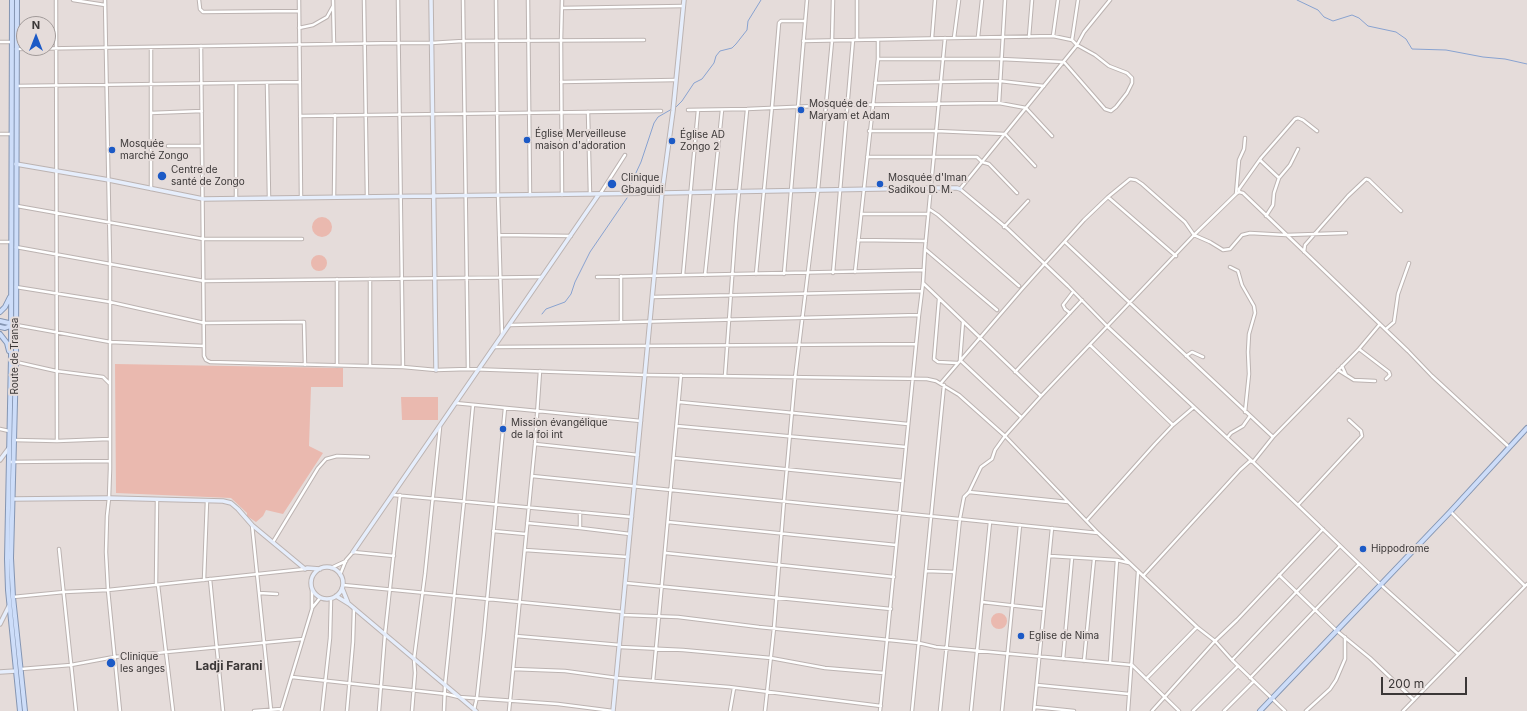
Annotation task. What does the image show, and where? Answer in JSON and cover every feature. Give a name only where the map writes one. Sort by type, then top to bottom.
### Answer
[{"type":"main road","name":"Route de Transa","points":[[12,0],[12,325],[9,448],[13,499],[11,597],[8,612],[20,711]]},
{"type":"main road","name":"Route de Transa","points":[[17,0],[17,16]]},
{"type":"main road","name":"Route de Transa","points":[[17,56],[16,287],[12,325],[16,362],[14,440],[11,462],[7,549],[11,597],[15,614],[25,711]]},
{"type":"main road","points":[[0,312],[5,307],[11,295]]},
{"type":"main road","points":[[0,321],[12,325]]},
{"type":"main road","points":[[0,327],[12,325]]},
{"type":"main road","points":[[0,334],[7,343],[11,356]]},
{"type":"main road","points":[[1260,711],[1450,512],[1527,428]]},
{"type":"street","points":[[56,0],[56,16]]},
{"type":"street","points":[[73,0],[105,6]]},
{"type":"street","points":[[105,0],[110,222],[110,461],[109,498],[107,505],[108,590],[120,711]]},
{"type":"street","points":[[199,0],[200,9],[203,12],[299,11]]},
{"type":"street","points":[[299,0],[301,198]]},
{"type":"street","points":[[332,0],[334,44]]},
{"type":"street","points":[[364,0],[367,115],[367,197]]},
{"type":"street","points":[[398,0],[403,367]]},
{"type":"street","points":[[431,0],[436,370]]},
{"type":"street","points":[[463,0],[468,369]]},
{"type":"street","points":[[496,0],[498,195],[502,336]]},
{"type":"street","points":[[528,0],[530,195]]},
{"type":"street","points":[[562,0],[562,195]]},
{"type":"street","points":[[292,677],[414,690],[459,697],[478,697],[614,711],[662,193],[673,109],[684,0]]},
{"type":"street","points":[[784,274],[807,0]]},
{"type":"street","points":[[765,711],[774,628],[786,469],[795,378],[818,190],[832,41],[833,0]]},
{"type":"street","points":[[833,273],[855,40],[857,0]]},
{"type":"street","points":[[932,38],[935,0]]},
{"type":"street","points":[[954,38],[959,0]]},
{"type":"street","points":[[978,37],[982,0]]},
{"type":"street","points":[[999,103],[1006,0]]},
{"type":"street","points":[[1029,36],[1032,0]]},
{"type":"street","points":[[1053,36],[1058,0]]},
{"type":"street","points":[[1072,40],[1078,0]]},
{"type":"street","points":[[960,189],[1077,46],[1084,32],[1110,0]]},
{"type":"street","points":[[299,28],[313,25],[327,17],[333,6]]},
{"type":"street","points":[[562,8],[683,6]]},
{"type":"street","points":[[756,274],[779,23],[782,21],[805,20]]},
{"type":"street","points":[[804,41],[1053,36],[1072,40],[1077,46],[1095,55],[1109,66],[1127,73],[1132,78],[1132,83],[1127,93],[1111,111],[1105,109],[1064,62],[943,58],[878,59]]},
{"type":"street","points":[[880,711],[912,379],[923,283],[945,38]]},
{"type":"street","points":[[56,49],[431,43],[463,41],[529,42],[644,40]]},
{"type":"street","points":[[855,272],[878,59],[878,40]]},
{"type":"street","points":[[0,42],[11,42]]},
{"type":"street","points":[[201,46],[203,199],[202,239],[204,281],[204,356],[206,360],[210,362],[403,367],[436,370],[468,369],[795,378],[927,379],[941,383],[960,395],[1005,436],[1098,533],[1197,627],[1214,641],[1285,711]]},
{"type":"street","points":[[151,47],[151,189]]},
{"type":"street","points":[[11,48],[16,49]]},
{"type":"street","points":[[56,56],[57,441]]},
{"type":"street","points":[[561,82],[675,80]]},
{"type":"street","points":[[875,83],[1000,81],[1044,86]]},
{"type":"street","points":[[17,86],[107,86],[236,82],[300,82]]},
{"type":"street","points":[[236,82],[236,198]]},
{"type":"street","points":[[267,82],[269,198]]},
{"type":"street","points":[[688,110],[722,110],[798,106],[999,103],[1026,108],[1052,136]]},
{"type":"street","points":[[725,376],[728,320],[747,109]]},
{"type":"street","points":[[683,275],[692,193],[698,110]]},
{"type":"street","points":[[705,275],[722,110]]},
{"type":"street","points":[[151,113],[202,111]]},
{"type":"street","points":[[300,116],[661,111]]},
{"type":"street","points":[[588,112],[590,194]]},
{"type":"street","points":[[334,197],[335,115]]},
{"type":"street","points":[[940,711],[960,518],[963,501],[981,467],[992,459],[995,450],[1021,417],[1176,256],[1194,235],[1239,192],[1260,160],[1295,119],[1298,118],[1303,120],[1317,131]]},
{"type":"street","points":[[870,132],[936,130],[1005,134],[1035,166]]},
{"type":"street","points":[[0,134],[12,134]]},
{"type":"street","points":[[1236,194],[1239,160],[1244,149],[1245,138]]},
{"type":"street","points":[[168,146],[202,146]]},
{"type":"street","points":[[1266,216],[1272,205],[1279,178],[1290,165],[1298,149]]},
{"type":"street","points":[[349,604],[342,586],[340,575],[346,560],[393,495],[600,194],[625,155]]},
{"type":"street","points":[[867,157],[977,157],[982,162],[989,164],[1017,193]]},
{"type":"street","points":[[1260,160],[1279,178]]},
{"type":"street","points":[[16,164],[109,180],[203,199],[562,195],[931,188],[960,189],[1004,227],[1380,584],[1458,654]]},
{"type":"street","points":[[1304,252],[1305,245],[1366,178],[1401,211]]},
{"type":"street","points":[[941,383],[979,337],[1084,220],[1108,197],[1130,179],[1136,180],[1185,222],[1194,235],[1223,250],[1230,249],[1242,235],[1250,233],[1286,235],[1346,233]]},
{"type":"street","points":[[1239,192],[1243,193],[1386,329],[1432,376],[1509,447]]},
{"type":"street","points":[[1108,197],[1176,256]]},
{"type":"street","points":[[1004,227],[1028,201]]},
{"type":"street","points":[[16,206],[202,239],[302,239]]},
{"type":"street","points":[[929,209],[950,225],[1019,286]]},
{"type":"street","points":[[861,214],[928,214]]},
{"type":"street","points":[[499,235],[571,236]]},
{"type":"street","points":[[858,240],[926,241]]},
{"type":"street","points":[[0,242],[11,242]]},
{"type":"street","points":[[1065,242],[1129,304],[1273,437]]},
{"type":"street","points":[[16,247],[204,281],[542,277]]},
{"type":"street","points":[[925,249],[997,310]]},
{"type":"street","points":[[1386,329],[1394,322],[1398,294],[1409,264]]},
{"type":"street","points":[[1230,267],[1238,271],[1242,285],[1254,306],[1254,313],[1249,334],[1248,352],[1250,374],[1245,412]]},
{"type":"street","points":[[597,277],[924,270]]},
{"type":"street","points":[[621,276],[621,322]]},
{"type":"street","points":[[370,279],[370,366]]},
{"type":"street","points":[[336,280],[337,366]]},
{"type":"street","points":[[923,283],[1041,396]]},
{"type":"street","points":[[16,287],[110,302],[204,323],[304,322],[305,365]]},
{"type":"street","points":[[653,297],[922,291]]},
{"type":"street","points":[[1070,313],[1063,305],[1073,292]]},
{"type":"street","points":[[939,299],[934,359],[938,362],[957,364]]},
{"type":"street","points":[[1015,372],[1082,300]]},
{"type":"street","points":[[510,325],[919,315]]},
{"type":"street","points":[[960,360],[963,322]]},
{"type":"street","points":[[1143,576],[1240,470],[1250,461],[1253,462],[1273,437],[1359,349],[1380,324]]},
{"type":"street","points":[[12,325],[110,342],[204,346]]},
{"type":"street","points":[[494,347],[916,344]]},
{"type":"street","points":[[1090,346],[1173,425]]},
{"type":"street","points":[[1359,349],[1389,372],[1390,375],[1386,379]]},
{"type":"street","points":[[1186,356],[1192,352],[1203,357]]},
{"type":"street","points":[[960,360],[1021,417]]},
{"type":"street","points":[[16,362],[56,371],[103,377],[110,383]]},
{"type":"street","points":[[1342,366],[1346,375]]},
{"type":"street","points":[[1338,370],[1354,380],[1375,381]]},
{"type":"street","points":[[509,711],[535,444],[540,372]]},
{"type":"street","points":[[653,681],[666,553],[681,375]]},
{"type":"street","points":[[912,711],[944,385]]},
{"type":"street","points":[[679,402],[908,424]]},
{"type":"street","points":[[455,403],[641,421]]},
{"type":"street","points":[[444,711],[446,694],[445,685],[473,405]]},
{"type":"street","points":[[1087,520],[1173,425],[1194,407]]},
{"type":"street","points":[[336,596],[354,608],[475,710],[478,697],[505,408]]},
{"type":"street","points":[[1227,438],[1231,433],[1243,426],[1250,416]]},
{"type":"street","points":[[1298,505],[1362,436],[1361,431],[1349,420]]},
{"type":"street","points":[[412,711],[415,673],[414,659],[440,426]]},
{"type":"street","points":[[677,426],[906,447]]},
{"type":"street","points":[[0,429],[10,431]]},
{"type":"street","points":[[14,440],[57,441],[109,439]]},
{"type":"street","points":[[535,444],[638,455]]},
{"type":"street","points":[[0,460],[9,448]]},
{"type":"street","points":[[273,542],[318,468],[326,459],[337,456],[368,457]]},
{"type":"street","points":[[674,458],[903,480]]},
{"type":"street","points":[[11,462],[110,461]]},
{"type":"street","points":[[532,476],[1098,533]]},
{"type":"street","points":[[969,492],[1068,502]]},
{"type":"street","points":[[393,495],[632,517]]},
{"type":"street","points":[[379,711],[385,634],[400,495]]},
{"type":"street","points":[[13,499],[109,498],[223,501],[231,503],[252,524],[306,568],[313,576]]},
{"type":"street","points":[[158,500],[157,585],[167,652],[173,711]]},
{"type":"street","points":[[204,580],[207,501]]},
{"type":"street","points":[[580,512],[580,528]]},
{"type":"street","points":[[1403,711],[1526,585],[1450,512]]},
{"type":"street","points":[[668,522],[896,545]]},
{"type":"street","points":[[971,711],[990,522]]},
{"type":"street","points":[[527,523],[631,534]]},
{"type":"street","points":[[252,524],[271,710]]},
{"type":"street","points":[[1002,711],[1020,525]]},
{"type":"street","points":[[1034,711],[1052,528]]},
{"type":"street","points":[[1152,711],[1214,641],[1237,620],[1322,529]]},
{"type":"street","points":[[493,531],[526,534]]},
{"type":"street","points":[[1232,660],[1340,546]]},
{"type":"street","points":[[59,549],[76,711]]},
{"type":"street","points":[[525,550],[629,557]]},
{"type":"street","points":[[353,552],[394,556]]},
{"type":"street","points":[[666,553],[894,577]]},
{"type":"street","points":[[1050,556],[1117,560],[1129,563]]},
{"type":"street","points":[[1063,659],[1072,558]]},
{"type":"street","points":[[1084,661],[1094,559]]},
{"type":"street","points":[[11,597],[108,590],[257,575],[306,568],[330,568],[346,560]]},
{"type":"street","points":[[1110,664],[1117,560]]},
{"type":"street","points":[[1250,678],[1359,564]]},
{"type":"street","points":[[330,568],[338,572],[340,575]]},
{"type":"street","points":[[254,711],[281,710],[312,609],[311,580],[320,569]]},
{"type":"street","points":[[926,571],[954,572]]},
{"type":"street","points":[[1128,711],[1138,572]]},
{"type":"street","points":[[1279,575],[1337,631],[1370,658],[1414,700]]},
{"type":"street","points":[[210,579],[223,711]]},
{"type":"street","points":[[626,582],[891,609]]},
{"type":"street","points":[[342,586],[422,592],[623,614],[678,617],[919,643],[947,648],[1132,665],[1179,711]]},
{"type":"street","points":[[312,590],[320,598],[331,599],[336,596],[342,586]]},
{"type":"street","points":[[259,593],[277,594]]},
{"type":"street","points":[[312,609],[320,598]]},
{"type":"street","points":[[322,711],[332,611],[331,599]]},
{"type":"street","points":[[982,602],[1044,609]]},
{"type":"street","points":[[347,711],[354,608]]},
{"type":"street","points":[[0,624],[8,612],[15,614]]},
{"type":"street","points":[[1146,679],[1197,627]]},
{"type":"street","points":[[516,636],[771,658],[825,668],[884,673]]},
{"type":"street","points":[[1306,711],[1330,689],[1336,680],[1344,659],[1345,637]]},
{"type":"street","points":[[21,669],[71,665],[114,657],[303,639]]},
{"type":"street","points":[[1192,711],[1238,666]]},
{"type":"street","points":[[513,668],[565,671],[617,678],[767,691],[881,706]]},
{"type":"street","points":[[0,672],[16,671]]},
{"type":"street","points":[[1224,711],[1254,681]]},
{"type":"street","points":[[1037,685],[1130,694]]},
{"type":"street","points":[[730,711],[734,688]]},
{"type":"street","points":[[1035,707],[1074,711]]},
{"type":"shaded area","points":[[318,217],[326,217],[332,223],[332,231],[326,237],[318,237],[312,231],[312,223]]},
{"type":"shaded area","points":[[319,255],[326,260],[327,263],[322,270],[319,271],[312,266],[311,263],[316,256]]},
{"type":"shaded area","points":[[115,364],[343,368],[343,387],[311,387],[309,446],[323,453],[283,514],[266,510],[263,516],[256,522],[247,516],[247,513],[231,498],[116,493]]},
{"type":"shaded area","points":[[401,397],[438,397],[438,420],[402,420]]},
{"type":"shaded area","points":[[999,613],[1006,618],[1007,621],[1002,628],[999,629],[992,624],[991,621],[996,614]]},
{"type":"waterway","points":[[675,108],[682,101],[694,83],[702,79],[714,63],[716,56],[720,51],[732,48],[736,44],[747,30],[748,21],[761,0]]},
{"type":"waterway","points":[[1297,0],[1318,10],[1324,17],[1333,21],[1352,15],[1359,18],[1368,26],[1396,32],[1406,39],[1412,49],[1446,50],[1527,64]]},
{"type":"waterway","points":[[628,190],[641,162],[654,123],[658,117],[672,109]]},
{"type":"waterway","points":[[542,314],[546,309],[565,302],[571,294],[575,282],[590,252],[627,198]]},
{"type":"place","name":"Mosquée de Maryam et Adam","points":[[801,110]]},
{"type":"place","name":"Église Merveilleuse maison d'adoration","points":[[527,140]]},
{"type":"place","name":"Église AD Zongo 2","points":[[672,141]]},
{"type":"place","name":"Mosquée marché Zongo","points":[[112,150]]},
{"type":"place","name":"Centre de santé de Zongo","points":[[162,176]]},
{"type":"place","name":"Clinique Gbaguidi","points":[[612,184]]},
{"type":"place","name":"Mosquée d'Iman Sadikou D. M.","points":[[880,184]]},
{"type":"place","name":"Mission évangélique de la foi int","points":[[503,429]]},
{"type":"place","name":"Hippodrome","points":[[1363,549]]},
{"type":"place","name":"Eglise de Nima","points":[[1021,636]]},
{"type":"place","name":"Clinique les anges","points":[[111,663]]},
{"type":"district","name":"Ladji Farani","points":[[229,666]]}]
